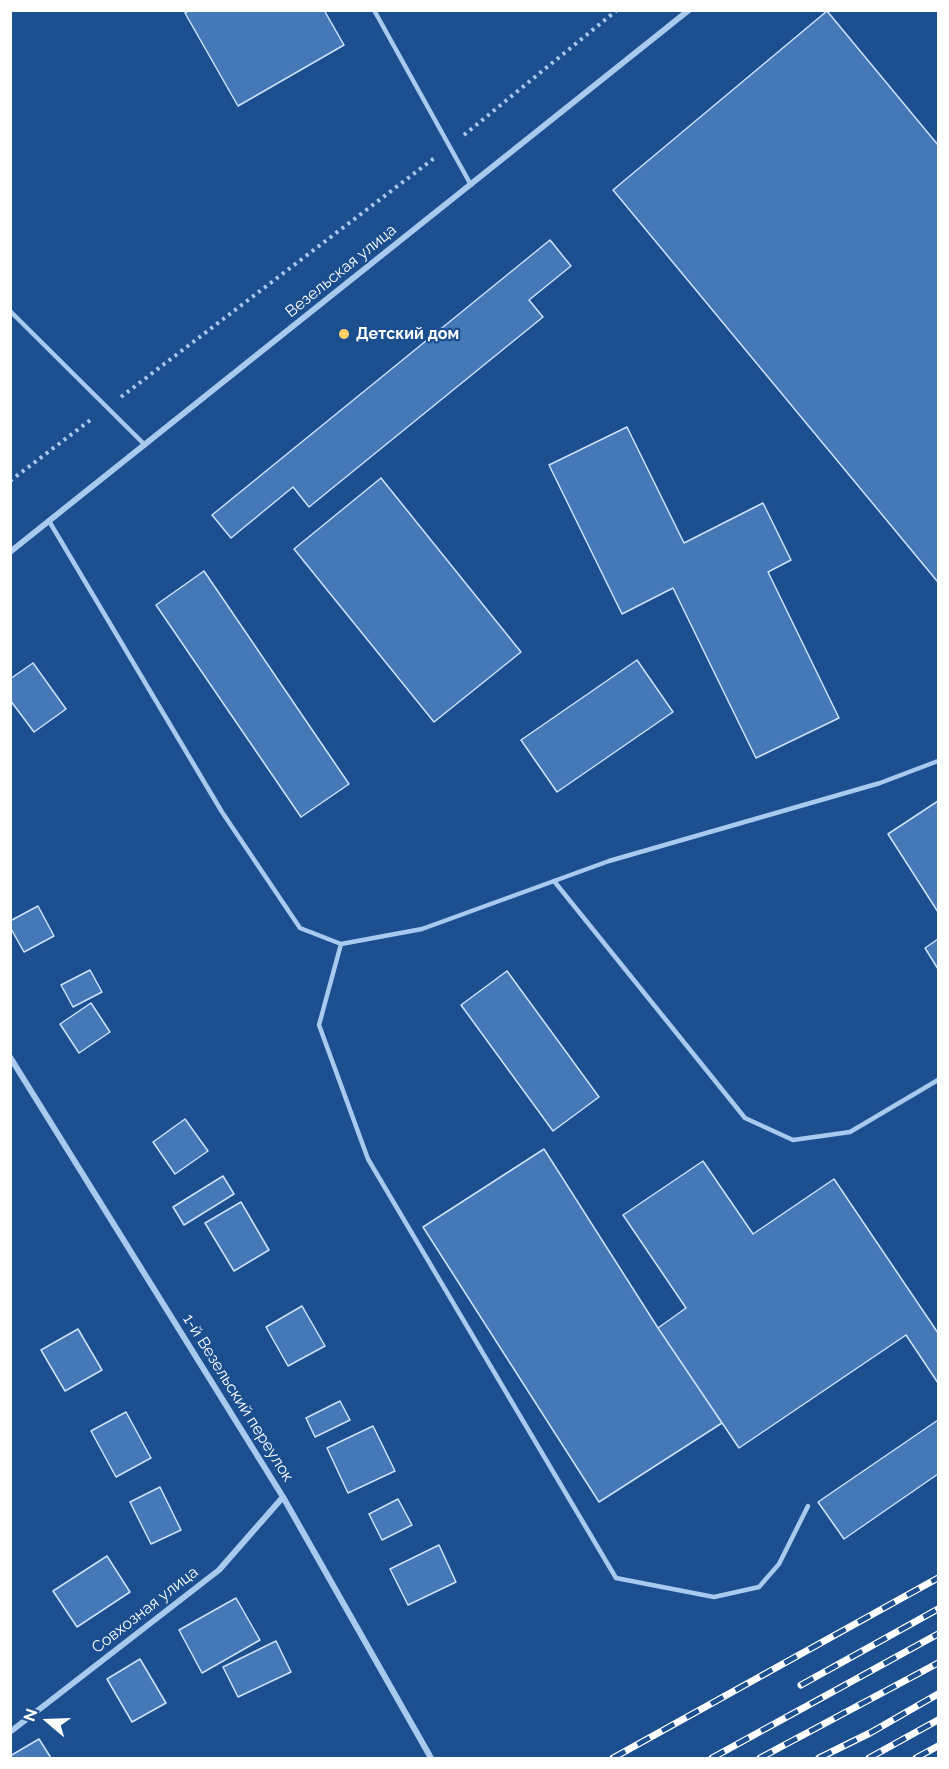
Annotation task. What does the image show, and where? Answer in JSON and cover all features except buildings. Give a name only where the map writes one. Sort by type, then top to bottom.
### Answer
[{"type":"street","name":"Везельская улица","points":[[10,552],[689,10]]},
{"type":"street","name":"1-й Везельский переулок","points":[[10,1057],[283,1497],[431,1758]]},
{"type":"street","name":"Совхозная улица","points":[[10,1732],[219,1570],[283,1497]]},
{"type":"lane","points":[[374,10],[471,184]]},
{"type":"lane","points":[[10,311],[145,444]]},
{"type":"lane","points":[[49,521],[222,812],[300,928],[341,944],[422,929],[609,861],[880,783],[939,761]]},
{"type":"lane","points":[[554,881],[745,1118],[793,1140],[850,1132],[939,1080]]},
{"type":"lane","points":[[341,944],[319,1025],[368,1159],[616,1578],[714,1597],[759,1587],[779,1564],[808,1506]]},
{"type":"path","points":[[10,481],[450,146],[617,10]]},
{"type":"railway","points":[[613,1758],[938,1578]]},
{"type":"railway","points":[[801,1685],[938,1609]]},
{"type":"railway","points":[[712,1758],[938,1634]]},
{"type":"railway","points":[[760,1758],[938,1663]]},
{"type":"railway","points":[[819,1758],[870,1733],[938,1694]]},
{"type":"railway","points":[[869,1758],[938,1720]]},
{"type":"railway","points":[[916,1758],[938,1746]]},
{"type":"place","name":"Детский дом","points":[[344,334]]}]
